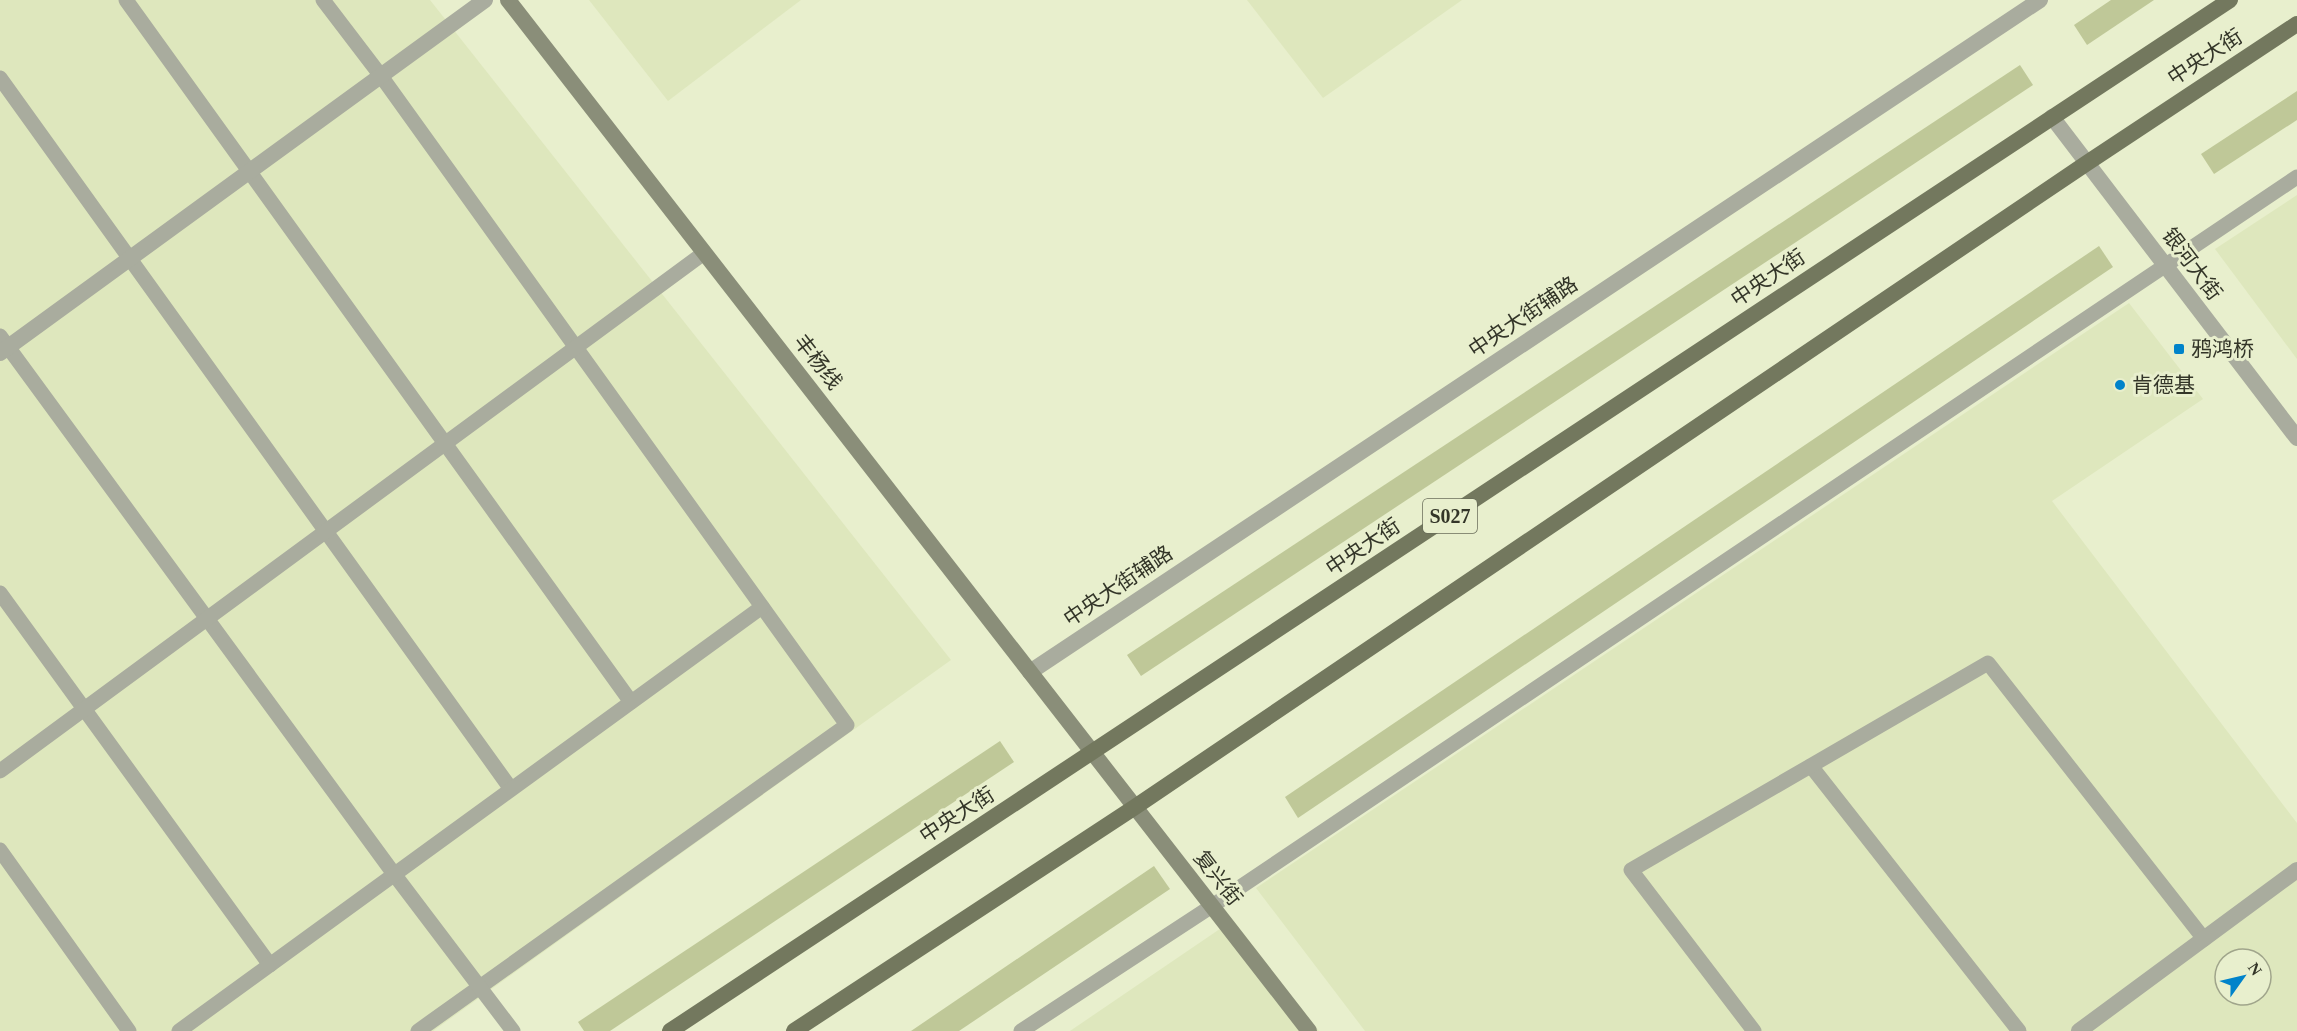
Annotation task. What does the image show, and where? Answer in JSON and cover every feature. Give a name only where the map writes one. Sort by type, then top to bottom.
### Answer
[{"type":"main road","name":"丰杨线","points":[[508,0],[1093,752]]},
{"type":"main road","name":"中央大街","points":[[670,1031],[2230,0]]},
{"type":"main road","name":"中央大街","points":[[794,1031],[1135,807],[2087,163],[2297,24]]},
{"type":"main road","name":"复兴街","points":[[1093,752],[1309,1031]]},
{"type":"street","points":[[3,345],[130,259],[485,0]]},
{"type":"street","name":"中央大街辅路","points":[[1030,672],[2040,0]]},
{"type":"street","name":"银河大街","points":[[2052,117],[2297,438]]},
{"type":"street","points":[[2079,1031],[2297,870]]},
{"type":"lane","points":[[126,0],[631,702]]},
{"type":"lane","points":[[323,0],[381,76],[847,725],[418,1031]]},
{"type":"lane","points":[[0,78],[511,789]]},
{"type":"lane","points":[[1021,1031],[1212,906],[2297,177]]},
{"type":"lane","points":[[0,771],[704,252]]},
{"type":"lane","points":[[3,345],[394,874],[513,1031]]},
{"type":"lane","points":[[0,593],[270,965]]},
{"type":"lane","points":[[179,1031],[762,607]]},
{"type":"lane","points":[[1754,1031],[1631,870],[1988,663],[2204,939]]},
{"type":"lane","points":[[1811,766],[2019,1031]]},
{"type":"lane","points":[[0,850],[129,1031]]},
{"type":"shaded area","points":[[0,0],[430,0],[951,660],[433,1031],[0,1031]]},
{"type":"shaded area","points":[[589,0],[801,0],[668,101]]},
{"type":"shaded area","points":[[1247,0],[1462,0],[1323,98]]},
{"type":"shaded area","points":[[2111,0],[2154,0],[2087,45],[2074,25]]},
{"type":"shaded area","points":[[2020,65],[2033,85],[1141,676],[1127,655]]},
{"type":"shaded area","points":[[2297,91],[2297,120],[2214,174],[2201,154]]},
{"type":"shaded area","points":[[2297,195],[2297,359],[2215,249]]},
{"type":"shaded area","points":[[2099,246],[2113,267],[1298,818],[1285,797]]},
{"type":"shaded area","points":[[2129,303],[2203,399],[2052,501],[2297,823],[2297,1031],[1365,1031],[1256,888]]},
{"type":"shaded area","points":[[1000,741],[1014,762],[610,1031],[584,1031],[578,1022]]},
{"type":"shaded area","points":[[1154,866],[1170,889],[959,1031],[911,1031]]},
{"type":"shaded area","points":[[1233,920],[1319,1031],[1070,1031]]},
{"type":"place","name":"鸦鸿桥","points":[[2179,349]]},
{"type":"place","name":"肯德基","points":[[2120,385]]}]
